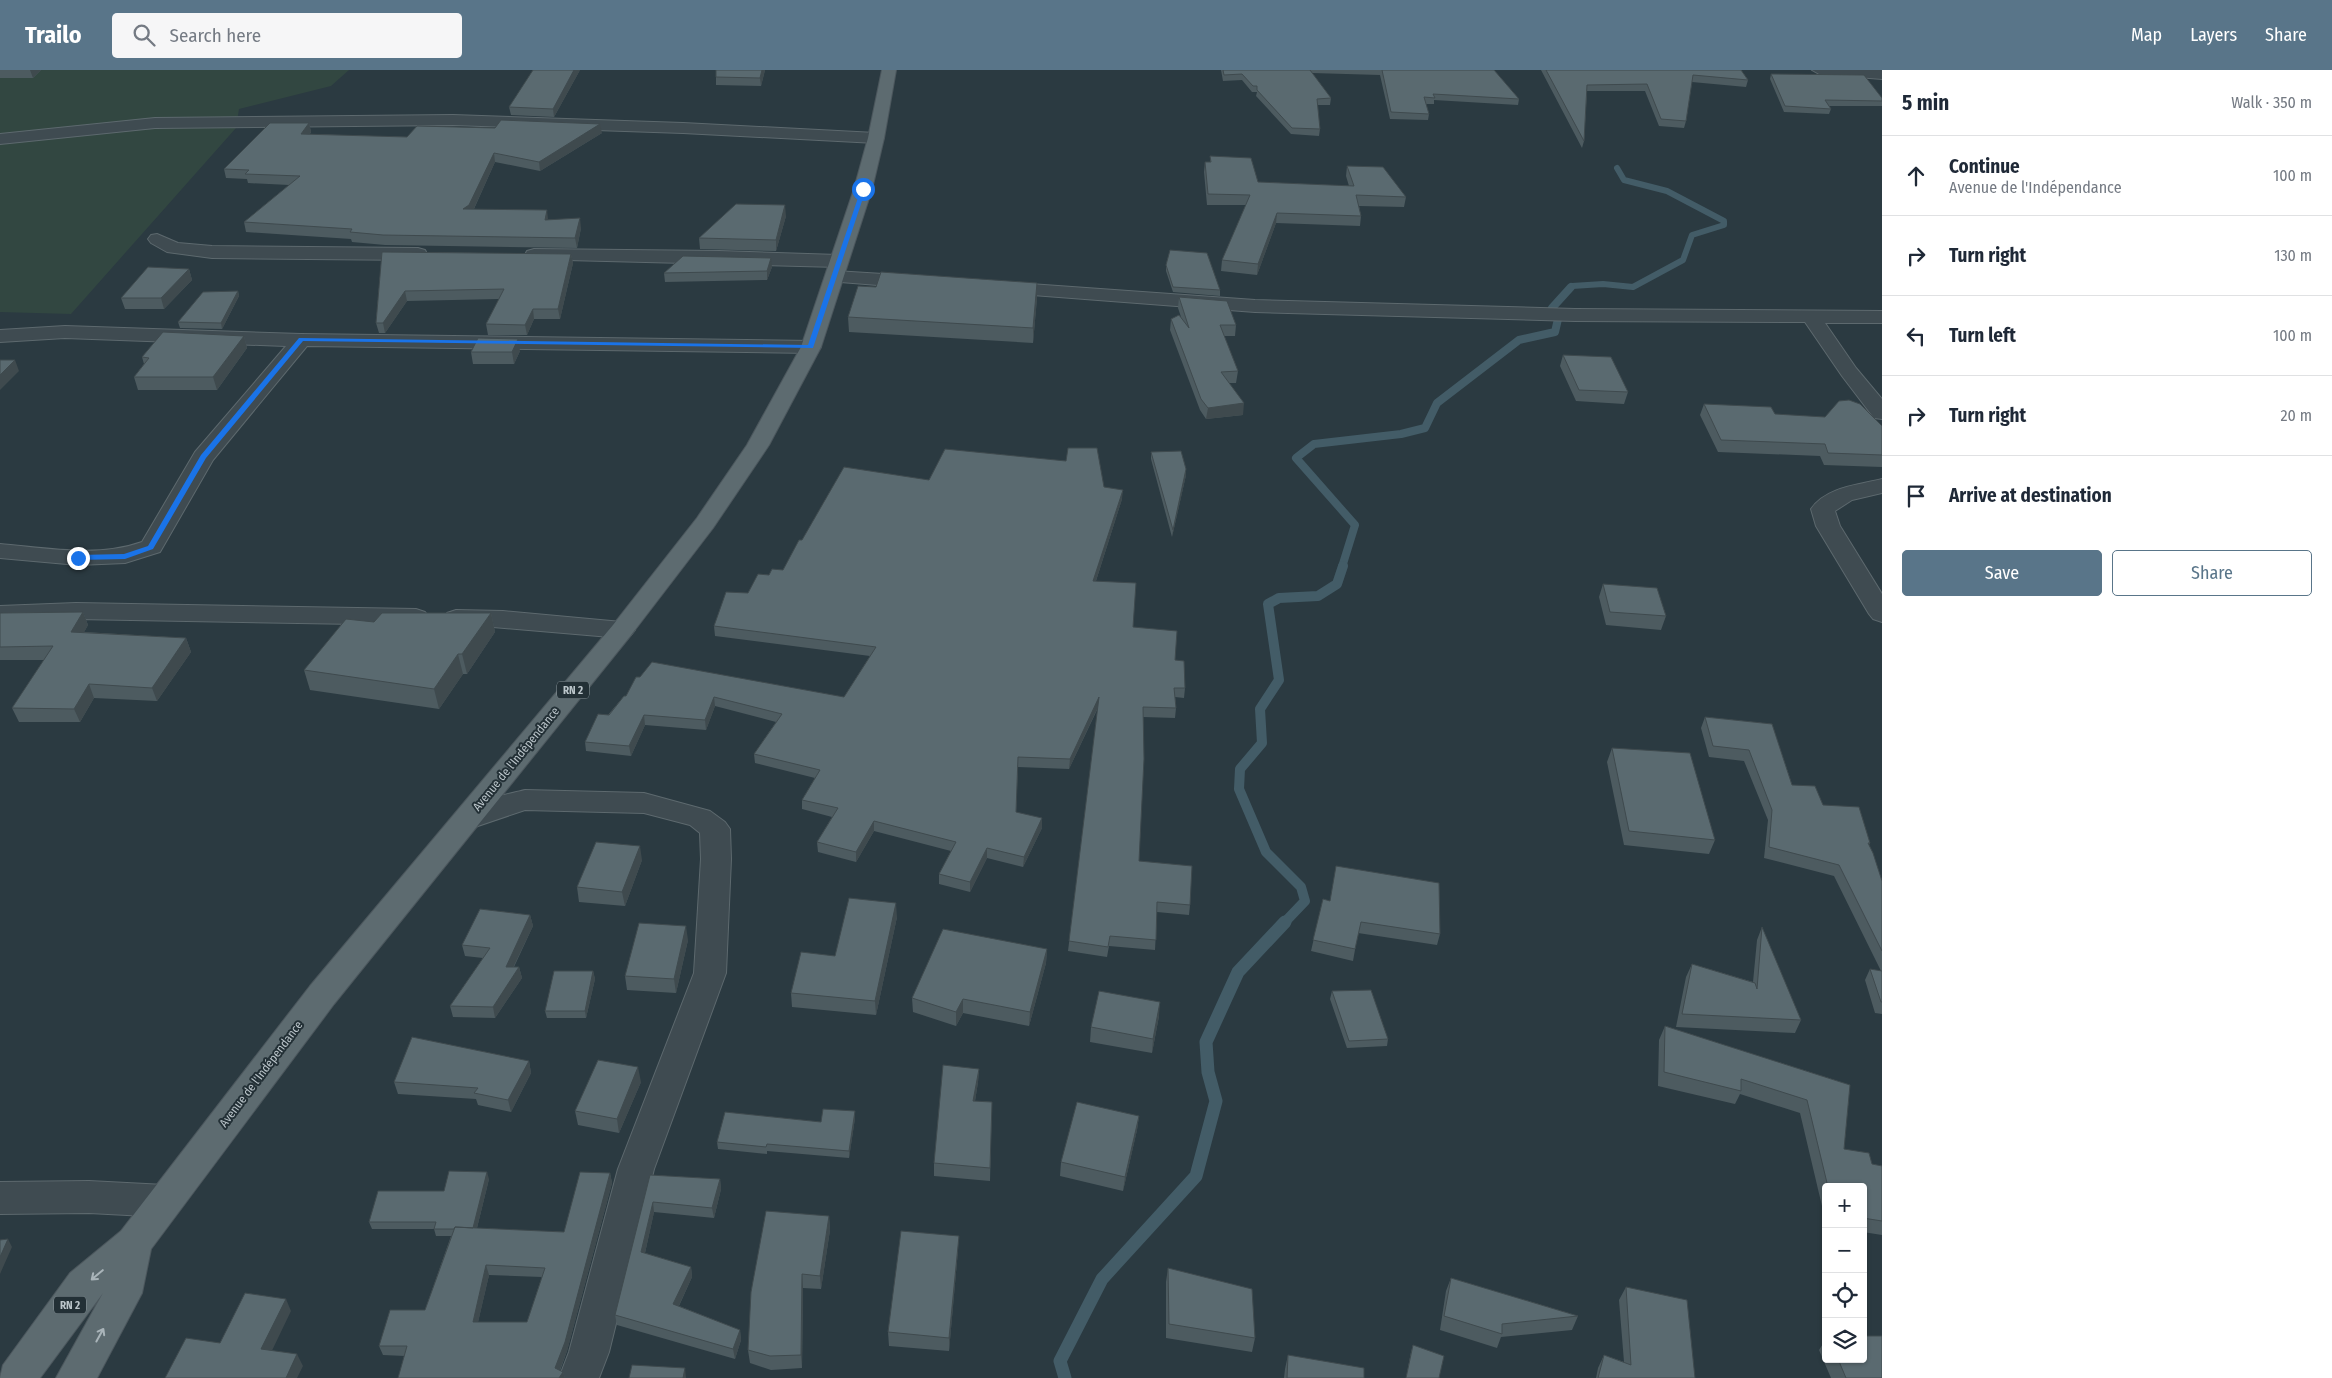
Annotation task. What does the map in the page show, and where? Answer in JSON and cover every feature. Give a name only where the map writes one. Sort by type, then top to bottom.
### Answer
[{"type":"main road","name":"Avenue de l'Indépendance","points":[[17,1378],[84,1285],[134,1243],[322,995],[622,630],[705,522],[758,445],[811,347],[863,189],[876,138],[889,70]]},
{"type":"main road","name":"Avenue de l'Indépendance","points":[[76,1378],[123,1293],[134,1243]]},
{"type":"street","points":[[1820,70],[1882,74]]},
{"type":"street","points":[[0,139],[155,123],[444,120],[683,128],[876,138]]},
{"type":"street","points":[[157,239],[174,248],[212,252],[440,254]]},
{"type":"street","points":[[516,254],[719,257],[836,269],[932,283]]},
{"type":"street","points":[[981,287],[1264,306],[1575,315],[1882,317]]},
{"type":"street","points":[[1811,317],[1849,372],[1882,413]]},
{"type":"street","points":[[0,336],[65,332],[301,340],[811,347]]},
{"type":"street","points":[[0,550],[78,558],[125,556],[151,547],[203,457],[301,340]]},
{"type":"street","points":[[1882,486],[1844,495],[1823,509],[1828,526],[1882,614]]},
{"type":"street","points":[[0,614],[76,611],[503,619],[622,630]]},
{"type":"street","points":[[466,820],[494,808],[525,800],[644,803],[700,818],[715,829],[716,859],[710,973],[666,1094],[636,1169],[589,1352],[579,1378]]},
{"type":"street","points":[[0,1198],[89,1197],[165,1201]]},
{"type":"green space","points":[[0,70],[349,70],[331,86],[239,109],[236,128],[71,314],[0,312]]},
{"type":"building","points":[[533,70],[574,70],[553,109],[509,107]]},
{"type":"building","points":[[716,70],[762,70],[760,78],[716,77]]},
{"type":"building","points":[[1223,70],[1310,70],[1331,98],[1317,99],[1320,129],[1292,128],[1257,90],[1257,86],[1253,86],[1242,74],[1224,75]]},
{"type":"building","points":[[1382,70],[1494,70],[1519,99],[1433,94],[1435,98],[1424,97],[1429,114],[1391,112]]},
{"type":"building","points":[[1546,70],[1741,70],[1748,80],[1693,75],[1686,121],[1661,119],[1647,84],[1587,85],[1584,141]]},
{"type":"building","points":[[1771,74],[1864,75],[1882,98],[1882,101],[1825,100],[1831,109],[1785,106]]},
{"type":"building","points":[[501,120],[600,124],[539,162],[494,153],[469,205],[463,209],[547,210],[545,220],[580,218],[575,238],[383,235],[350,232],[352,229],[244,222],[300,176],[245,174],[249,170],[224,169],[270,123],[309,123],[301,134],[407,137],[417,126],[495,128]]},
{"type":"building","points":[[1210,156],[1251,158],[1258,182],[1354,186],[1347,166],[1383,167],[1406,197],[1356,195],[1361,216],[1277,213],[1258,264],[1222,260],[1250,195],[1208,194],[1205,162],[1211,162]]},
{"type":"building","points":[[736,204],[785,205],[776,240],[699,238]]},
{"type":"building","points":[[1170,250],[1207,253],[1220,290],[1173,287],[1166,265]]},
{"type":"building","points":[[382,252],[571,254],[558,309],[533,309],[525,325],[486,324],[504,289],[405,291],[383,323],[376,323]]},
{"type":"building","points":[[683,256],[771,258],[767,271],[664,273]]},
{"type":"building","points":[[148,267],[189,269],[161,298],[121,298]]},
{"type":"building","points":[[881,272],[1037,283],[1033,328],[848,317],[858,286],[876,287]]},
{"type":"building","points":[[238,291],[221,323],[178,322],[203,292]]},
{"type":"building","points":[[1179,297],[1227,301],[1236,325],[1220,325],[1238,371],[1221,372],[1244,403],[1208,408],[1201,399],[1171,319],[1179,315],[1189,328]]},
{"type":"building","points":[[163,332],[244,336],[213,377],[134,377],[149,358],[142,357]]},
{"type":"building","points":[[478,338],[518,339],[512,352],[471,352]]},
{"type":"building","points":[[1563,355],[1611,357],[1628,392],[1579,390]]},
{"type":"building","points":[[0,360],[15,360],[0,375]]},
{"type":"building","points":[[1849,400],[1860,404],[1882,426],[1882,455],[1828,453],[1825,444],[1721,440],[1704,404],[1771,407],[1775,414],[1825,417],[1839,401]]},
{"type":"building","points":[[1068,448],[1097,448],[1104,487],[1123,490],[1093,581],[1136,583],[1133,627],[1177,631],[1175,660],[1184,661],[1185,688],[1174,688],[1176,708],[1143,707],[1144,759],[1139,861],[1192,866],[1190,905],[1157,902],[1156,940],[1110,936],[1108,947],[1069,941],[1099,697],[1070,759],[1018,757],[1016,812],[1042,818],[1024,857],[987,848],[970,882],[939,874],[956,842],[874,821],[856,852],[817,842],[838,808],[802,800],[820,770],[754,754],[782,714],[714,697],[705,720],[644,715],[629,746],[585,742],[598,714],[609,715],[626,696],[636,677],[640,677],[652,662],[844,697],[876,647],[714,626],[726,592],[748,593],[758,574],[769,575],[772,569],[783,570],[799,540],[802,540],[844,467],[929,480],[945,449],[1066,461]]},
{"type":"building","points":[[1181,451],[1186,469],[1173,530],[1151,452]]},
{"type":"building","points":[[1603,584],[1657,588],[1666,616],[1610,612]]},
{"type":"building","points":[[83,612],[71,632],[186,638],[152,688],[89,684],[74,709],[12,708],[53,646],[0,647],[0,613]]},
{"type":"building","points":[[382,613],[491,613],[462,654],[458,654],[434,689],[304,670],[346,619],[374,622]]},
{"type":"building","points":[[1705,717],[1772,724],[1792,785],[1815,786],[1823,805],[1859,807],[1870,843],[1868,843],[1882,881],[1882,951],[1839,865],[1769,847],[1772,810],[1749,750],[1713,746]]},
{"type":"building","points":[[1612,748],[1690,753],[1715,840],[1629,831]]},
{"type":"building","points":[[596,842],[640,846],[622,892],[577,887]]},
{"type":"building","points":[[1336,866],[1439,883],[1440,934],[1361,922],[1355,949],[1313,940],[1323,899],[1330,901]]},
{"type":"building","points":[[849,898],[896,903],[875,1001],[791,993],[801,952],[835,956]]},
{"type":"building","points":[[480,909],[530,915],[506,967],[519,967],[493,1007],[450,1006],[490,948],[462,945]]},
{"type":"building","points":[[639,923],[686,926],[674,979],[625,976]]},
{"type":"building","points":[[1762,927],[1801,1020],[1682,1014],[1692,964],[1755,983],[1757,989]]},
{"type":"building","points":[[943,929],[1047,949],[1030,1012],[963,999],[956,1012],[912,998]]},
{"type":"building","points":[[1870,969],[1882,971],[1882,1002],[1881,1002]]},
{"type":"building","points":[[554,971],[593,971],[585,1011],[545,1011]]},
{"type":"building","points":[[1371,990],[1388,1039],[1349,1041],[1332,991]]},
{"type":"building","points":[[1099,991],[1160,1002],[1153,1039],[1091,1027]]},
{"type":"building","points":[[1665,1026],[1850,1085],[1844,1149],[1869,1153],[1872,1164],[1882,1166],[1882,1221],[1867,1219],[1867,1183],[1827,1183],[1807,1100],[1741,1079],[1741,1091],[1664,1072]]},
{"type":"building","points":[[412,1037],[529,1061],[508,1100],[474,1093],[478,1088],[394,1082]]},
{"type":"building","points":[[598,1060],[638,1067],[617,1119],[575,1111]]},
{"type":"building","points":[[943,1065],[979,1069],[973,1101],[992,1102],[990,1168],[934,1163]]},
{"type":"building","points":[[1077,1102],[1139,1116],[1125,1177],[1061,1162]]},
{"type":"building","points":[[823,1109],[855,1111],[849,1151],[767,1144],[766,1147],[717,1142],[725,1112],[821,1122]]},
{"type":"building","points":[[449,1171],[487,1172],[473,1228],[434,1229],[436,1222],[369,1222],[378,1191],[444,1191]]},
{"type":"building","points":[[580,1172],[610,1173],[565,1342],[555,1368],[563,1372],[559,1378],[398,1378],[407,1346],[379,1346],[390,1310],[425,1310],[455,1227],[564,1232]],"holes":[[[486,1265],[545,1268],[527,1322],[473,1322]]]},
{"type":"building","points":[[650,1175],[720,1179],[712,1208],[653,1202],[641,1252],[691,1267],[673,1304],[740,1330],[733,1349],[615,1315]]},
{"type":"building","points":[[766,1211],[829,1216],[820,1276],[802,1274],[801,1355],[770,1356],[748,1350],[751,1292]]},
{"type":"building","points":[[901,1231],[959,1236],[949,1338],[888,1332]]},
{"type":"building","points":[[8,1239],[0,1257],[0,1240]]},
{"type":"building","points":[[1168,1268],[1252,1289],[1255,1338],[1169,1324]]},
{"type":"building","points":[[1451,1278],[1578,1316],[1502,1324],[1502,1334],[1444,1316]]},
{"type":"building","points":[[1626,1287],[1687,1300],[1695,1378],[1598,1378],[1604,1355],[1631,1365]]},
{"type":"building","points":[[245,1293],[286,1299],[261,1349],[297,1354],[286,1378],[165,1378],[186,1338],[220,1343]]},
{"type":"building","points":[[1867,1336],[1882,1336],[1882,1378],[1846,1378],[1840,1363],[1867,1363]]},
{"type":"building","points":[[1413,1345],[1444,1356],[1439,1378],[1406,1378]]},
{"type":"building","points":[[1288,1355],[1364,1368],[1364,1378],[1287,1378]]},
{"type":"building","points":[[632,1365],[685,1368],[683,1378],[629,1378]]},
{"type":"waterway","points":[[1570,289],[1572,286],[1603,284],[1633,287],[1683,260],[1692,235],[1724,225],[1724,221],[1667,191],[1624,180],[1617,168]]},
{"type":"waterway","points":[[1552,308],[1571,287]]},
{"type":"waterway","points":[[1342,567],[1355,525],[1296,458],[1314,444],[1401,434],[1425,428],[1437,403],[1519,340],[1555,332],[1558,319]]},
{"type":"waterway","points":[[1284,923],[1305,901],[1301,887],[1266,852],[1239,789],[1240,769],[1262,743],[1260,709],[1279,680],[1268,604],[1279,598],[1318,596],[1337,584],[1343,566]]},
{"type":"waterway","points":[[1065,1378],[1060,1361],[1102,1279],[1196,1176],[1216,1101],[1208,1072],[1206,1042],[1238,972],[1285,922]]},
{"type":"route","points":[[78,558],[125,556],[151,547],[203,457],[301,340],[811,347],[863,189]]}]
